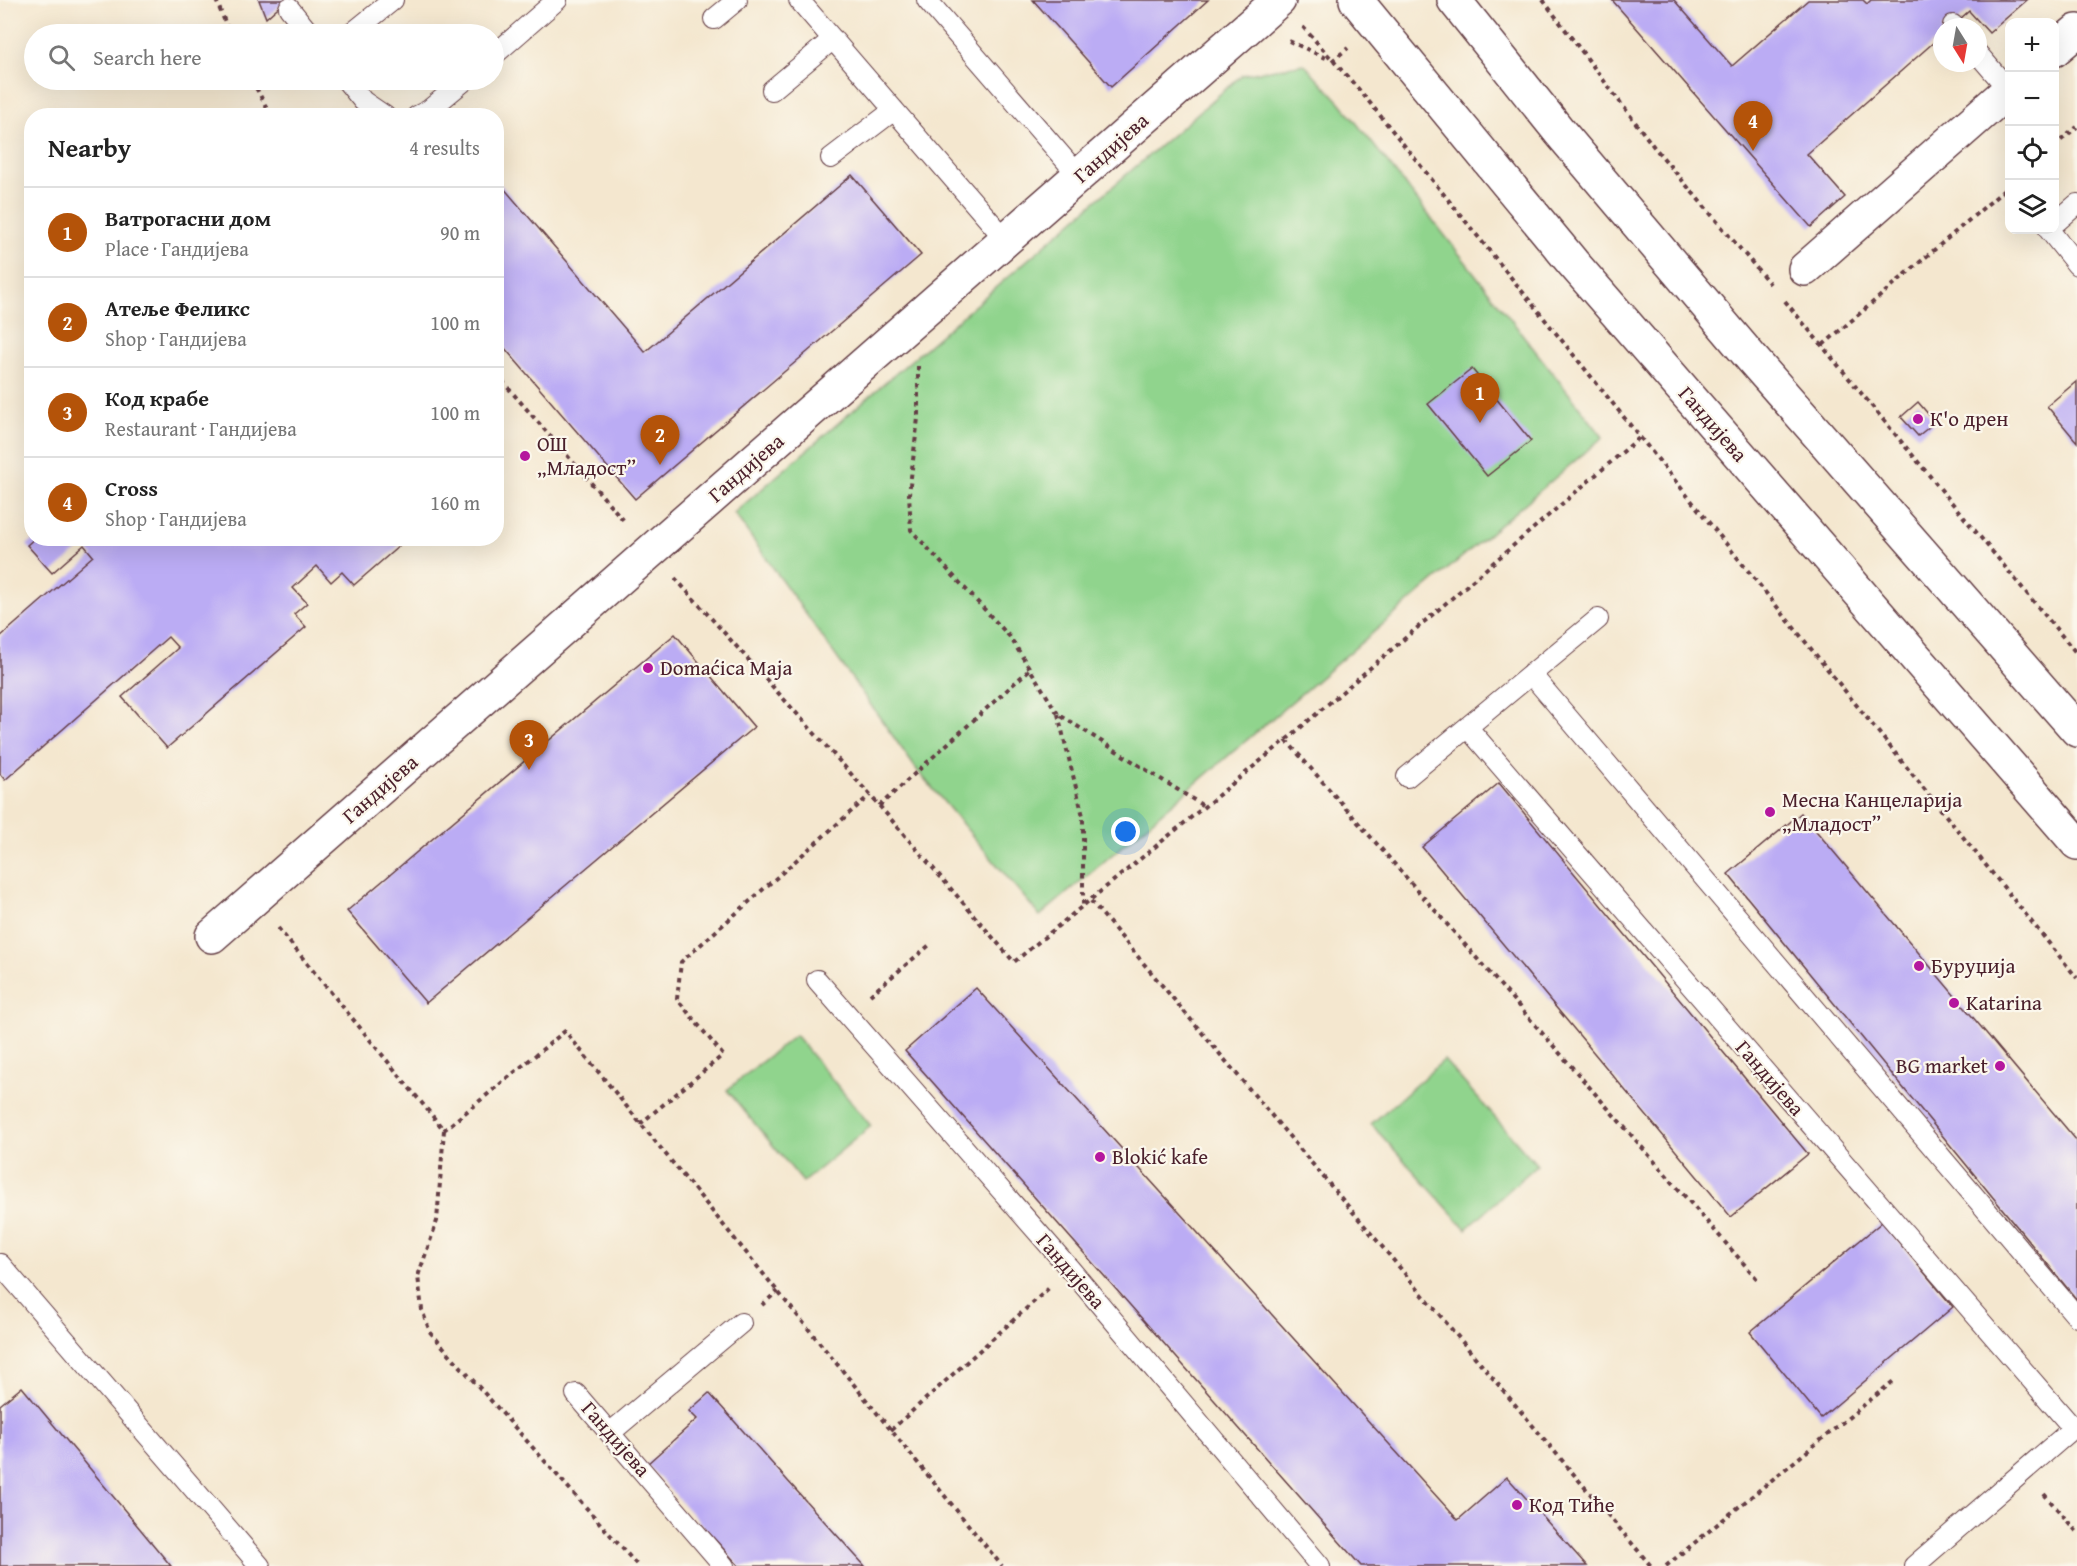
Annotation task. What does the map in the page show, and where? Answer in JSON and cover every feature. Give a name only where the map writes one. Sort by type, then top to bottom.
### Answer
[{"type":"main road","name":"Гандијева","points":[[212,936],[1279,0]]},
{"type":"main road","name":"Гандијева","points":[[1356,0],[1580,271],[2077,843]]},
{"type":"main road","points":[[1454,0],[1559,131],[1753,360],[2077,730]]},
{"type":"main road","points":[[2059,47],[2077,31]]},
{"type":"main road","points":[[1805,269],[2005,94]]},
{"type":"lane","points":[[363,24],[393,0]]},
{"type":"lane","points":[[504,46],[556,0]]},
{"type":"lane","points":[[714,19],[737,0]]},
{"type":"lane","points":[[799,0],[1006,240]]},
{"type":"lane","points":[[927,0],[1079,176]]},
{"type":"lane","points":[[289,8],[302,24]]},
{"type":"lane","points":[[772,90],[833,39]]},
{"type":"lane","points":[[1987,64],[2005,85]]},
{"type":"lane","points":[[354,90],[363,101],[373,108]]},
{"type":"lane","points":[[431,108],[453,90]]},
{"type":"lane","points":[[831,158],[894,110]]},
{"type":"lane","points":[[2059,221],[2077,204]]},
{"type":"lane","points":[[2052,234],[2077,265]]},
{"type":"lane","points":[[1407,777],[1599,619]]},
{"type":"lane","points":[[1531,674],[2077,1317]]},
{"type":"lane","name":"Гандијева","points":[[1468,728],[2075,1427],[1914,1566]]},
{"type":"lane","name":"Гандијева","points":[[817,980],[1062,1260],[1320,1566]]},
{"type":"lane","points":[[3,1272],[260,1566]]},
{"type":"lane","points":[[611,1432],[741,1323]]},
{"type":"lane","name":"Гандијева","points":[[576,1395],[611,1432],[724,1566]]},
{"type":"path","points":[[216,0],[227,24]]},
{"type":"path","points":[[1544,0],[1654,147],[1823,345],[2077,654]]},
{"type":"path","points":[[1302,26],[1362,93],[2077,978]]},
{"type":"path","points":[[257,90],[267,108]]},
{"type":"path","points":[[2059,143],[2077,127]]},
{"type":"path","points":[[1823,345],[2005,189]]},
{"type":"path","points":[[918,362],[918,418],[909,494],[911,530],[1010,637],[1058,714],[1083,816],[1083,908]]},
{"type":"path","points":[[504,383],[651,552],[870,795],[1014,962],[1286,740],[1639,438]]},
{"type":"path","points":[[879,806],[1029,670]]},
{"type":"path","points":[[1058,714],[1205,807]]},
{"type":"path","points":[[1286,740],[1758,1280]]},
{"type":"path","points":[[640,1124],[723,1055],[677,999],[681,962],[870,795]]},
{"type":"path","points":[[255,899],[444,1130],[437,1221],[418,1276],[422,1310],[430,1332],[638,1566]]},
{"type":"path","points":[[1091,901],[1651,1566]]},
{"type":"path","points":[[444,1130],[565,1031],[1002,1566]]},
{"type":"path","points":[[891,1430],[1042,1294]]},
{"type":"path","points":[[1666,1566],[1896,1378]]},
{"type":"path","points":[[2024,1471],[2077,1532]]},
{"type":"green space","points":[[1304,64],[1340,102],[1603,437],[1040,916],[917,770],[734,513],[1242,75]]},
{"type":"green space","points":[[795,1035],[871,1126],[803,1182],[727,1090]]},
{"type":"green space","points":[[1444,1060],[1537,1165],[1466,1229],[1371,1124]]},
{"type":"building","points":[[259,0],[286,0],[266,18]]},
{"type":"building","points":[[1033,0],[1208,0],[1111,87]]},
{"type":"building","points":[[1612,0],[1674,0],[1732,66],[1808,0],[1863,0],[1867,4],[1871,0],[2027,0],[1989,33],[1987,18],[1975,18],[1969,11],[1961,18],[1933,18],[1933,43],[1807,154],[1845,197],[1811,227]]},
{"type":"building","points":[[852,175],[921,255],[635,499],[504,347],[504,188],[645,352]]},
{"type":"building","points":[[1472,369],[1531,441],[1487,476],[1428,404]]},
{"type":"building","points":[[2077,381],[2077,442],[2047,406]]},
{"type":"building","name":"К'о дрен","points":[[1918,402],[1935,422],[1918,436],[1901,417]]},
{"type":"building","points":[[28,546],[83,546],[52,573]]},
{"type":"building","points":[[85,546],[399,546],[354,585],[342,572],[331,582],[317,566],[293,588],[307,603],[294,614],[306,627],[167,748],[122,697],[178,648],[168,637],[5,780],[0,774],[0,637],[93,556]]},
{"type":"building","points":[[675,634],[754,727],[426,1003],[347,911]]},
{"type":"building","points":[[1499,783],[1808,1154],[1731,1217],[1422,847]]},
{"type":"building","points":[[1801,813],[2077,1141],[2077,1300],[1728,874]]},
{"type":"building","points":[[976,988],[1458,1520],[1507,1477],[1587,1566],[1361,1566],[905,1051]]},
{"type":"building","points":[[1882,1222],[1953,1307],[1821,1418],[1750,1332]]},
{"type":"building","points":[[22,1387],[171,1566],[0,1566],[0,1405]]},
{"type":"building","points":[[709,1393],[865,1566],[739,1566],[647,1464],[697,1419],[689,1411]]},
{"type":"place","name":"Cross","points":[[1753,151]]},
{"type":"place","name":"К'о дрен","points":[[1918,419]]},
{"type":"place","name":"Ватрогасни дом","points":[[1480,423]]},
{"type":"place","name":"ОШ „Младост”","points":[[525,456]]},
{"type":"place","name":"Атеље Феликс","points":[[660,465]]},
{"type":"place","name":"Domaćica Maja","points":[[648,668]]},
{"type":"place","name":"Код крабе","points":[[529,770]]},
{"type":"place","name":"Месна Канцеларија „Младост”","points":[[1770,812]]},
{"type":"place","name":"Буруџија","points":[[1919,966]]},
{"type":"place","name":"Katarina","points":[[1954,1003]]},
{"type":"place","name":"BG market","points":[[2000,1066]]},
{"type":"place","name":"Blokić kafe","points":[[1100,1157]]},
{"type":"place","name":"Код Тиће","points":[[1517,1505]]}]
